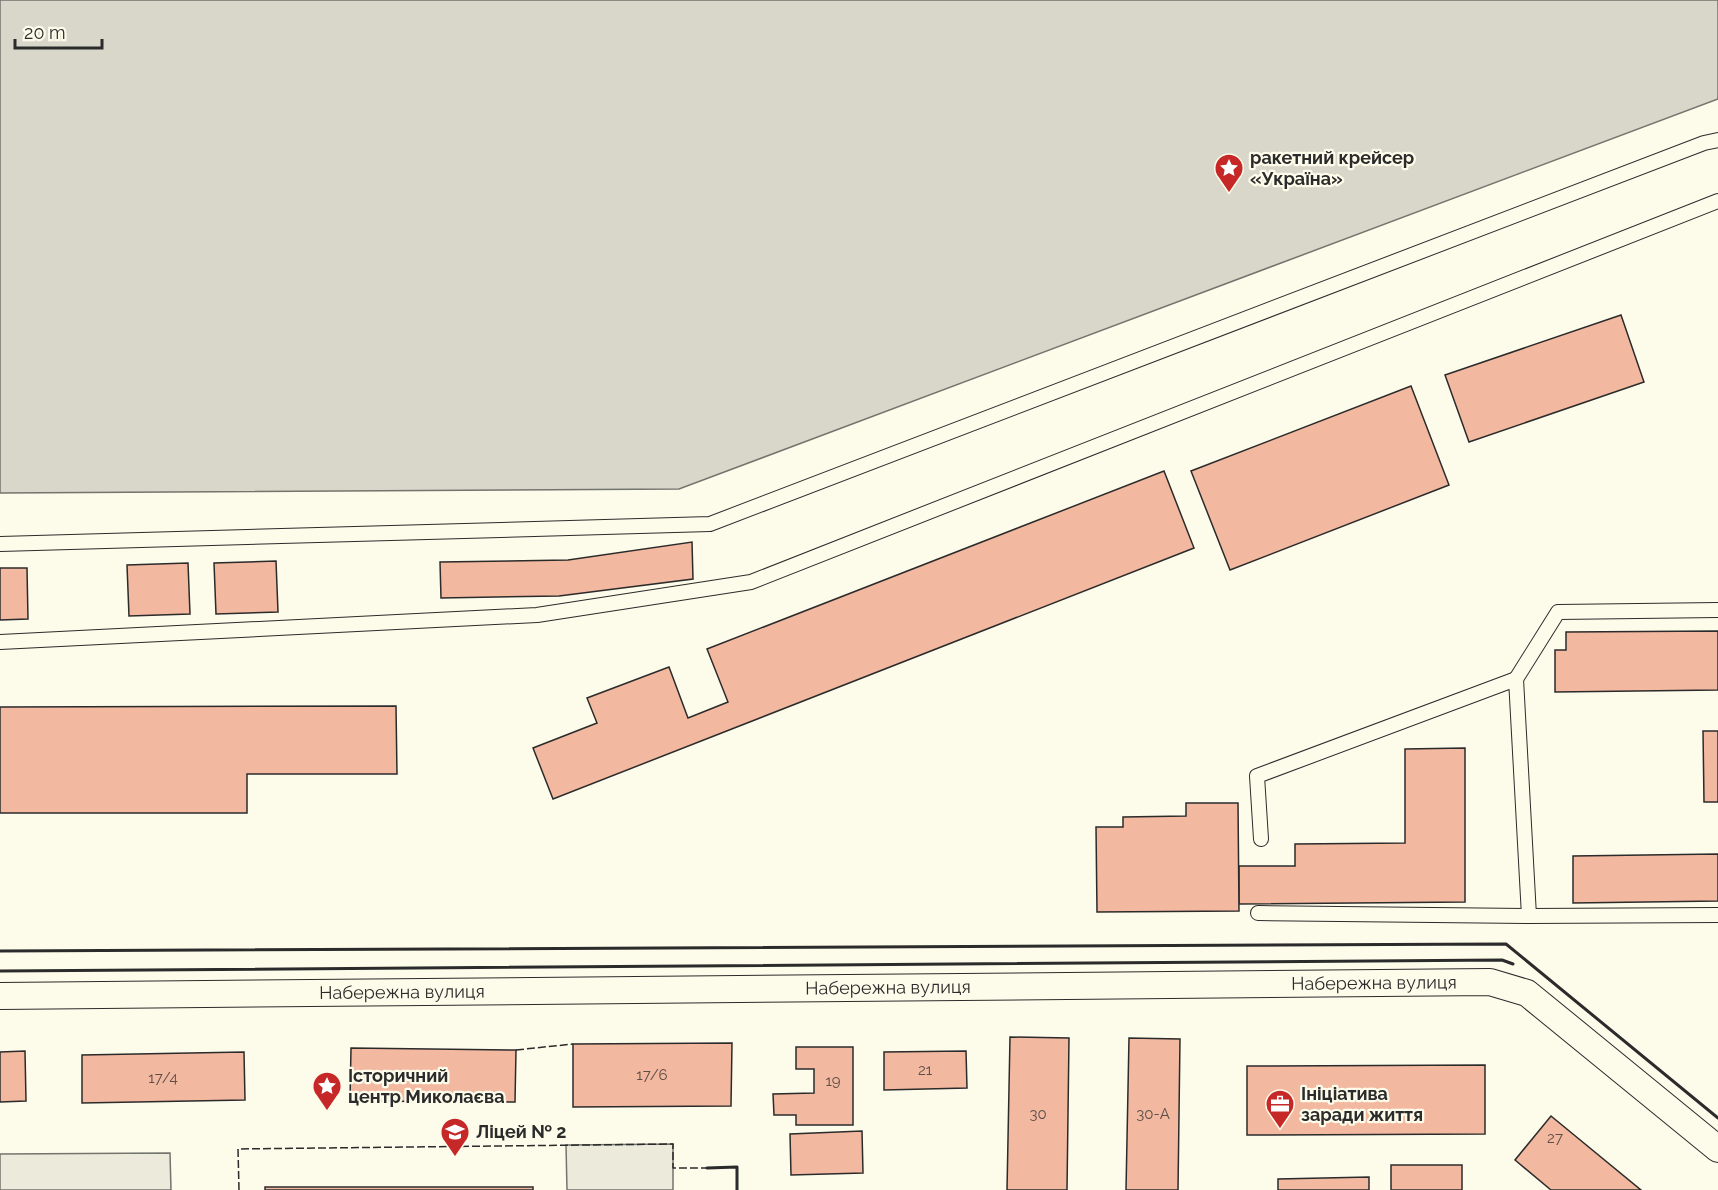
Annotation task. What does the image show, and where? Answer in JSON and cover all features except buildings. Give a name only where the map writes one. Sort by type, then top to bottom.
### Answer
[{"type":"street","name":"Набережна вулиця","points":[[0,996],[1490,982],[1527,993],[1718,1149]]},
{"type":"lane","points":[[0,544],[710,524],[1718,140]]},
{"type":"lane","points":[[0,642],[537,615],[751,582],[1718,201]]},
{"type":"lane","points":[[1529,916],[1516,679],[1558,612],[1718,610]]},
{"type":"lane","points":[[1261,839],[1257,776],[1516,679]]},
{"type":"lane","points":[[1258,913],[1529,916],[1718,915]]},
{"type":"shaded area","points":[[0,0],[1718,0],[1718,99],[679,489],[0,493]]},
{"type":"shaded area","points":[[673,1144],[673,1190],[567,1190],[566,1145]]},
{"type":"shaded area","points":[[170,1153],[171,1190],[0,1190],[0,1154]]},
{"type":"fence","points":[[516,1050],[573,1044]]},
{"type":"fence","points":[[239,1190],[238,1149],[673,1144],[673,1168],[707,1168]]},
{"type":"wall","points":[[0,951],[1506,944],[1718,1118]]},
{"type":"wall","points":[[0,971],[1502,960],[1513,964]]},
{"type":"wall","points":[[707,1168],[737,1167],[737,1190]]},
{"type":"place","name":"ракетний крейсер «Україна»","points":[[1229,194]]},
{"type":"place","name":"Історичний центр Миколаєва","points":[[327,1112]]},
{"type":"place","name":"Ініціатива заради життя","points":[[1280,1130]]},
{"type":"place","name":"Ліцей № 2","points":[[455,1158]]}]
